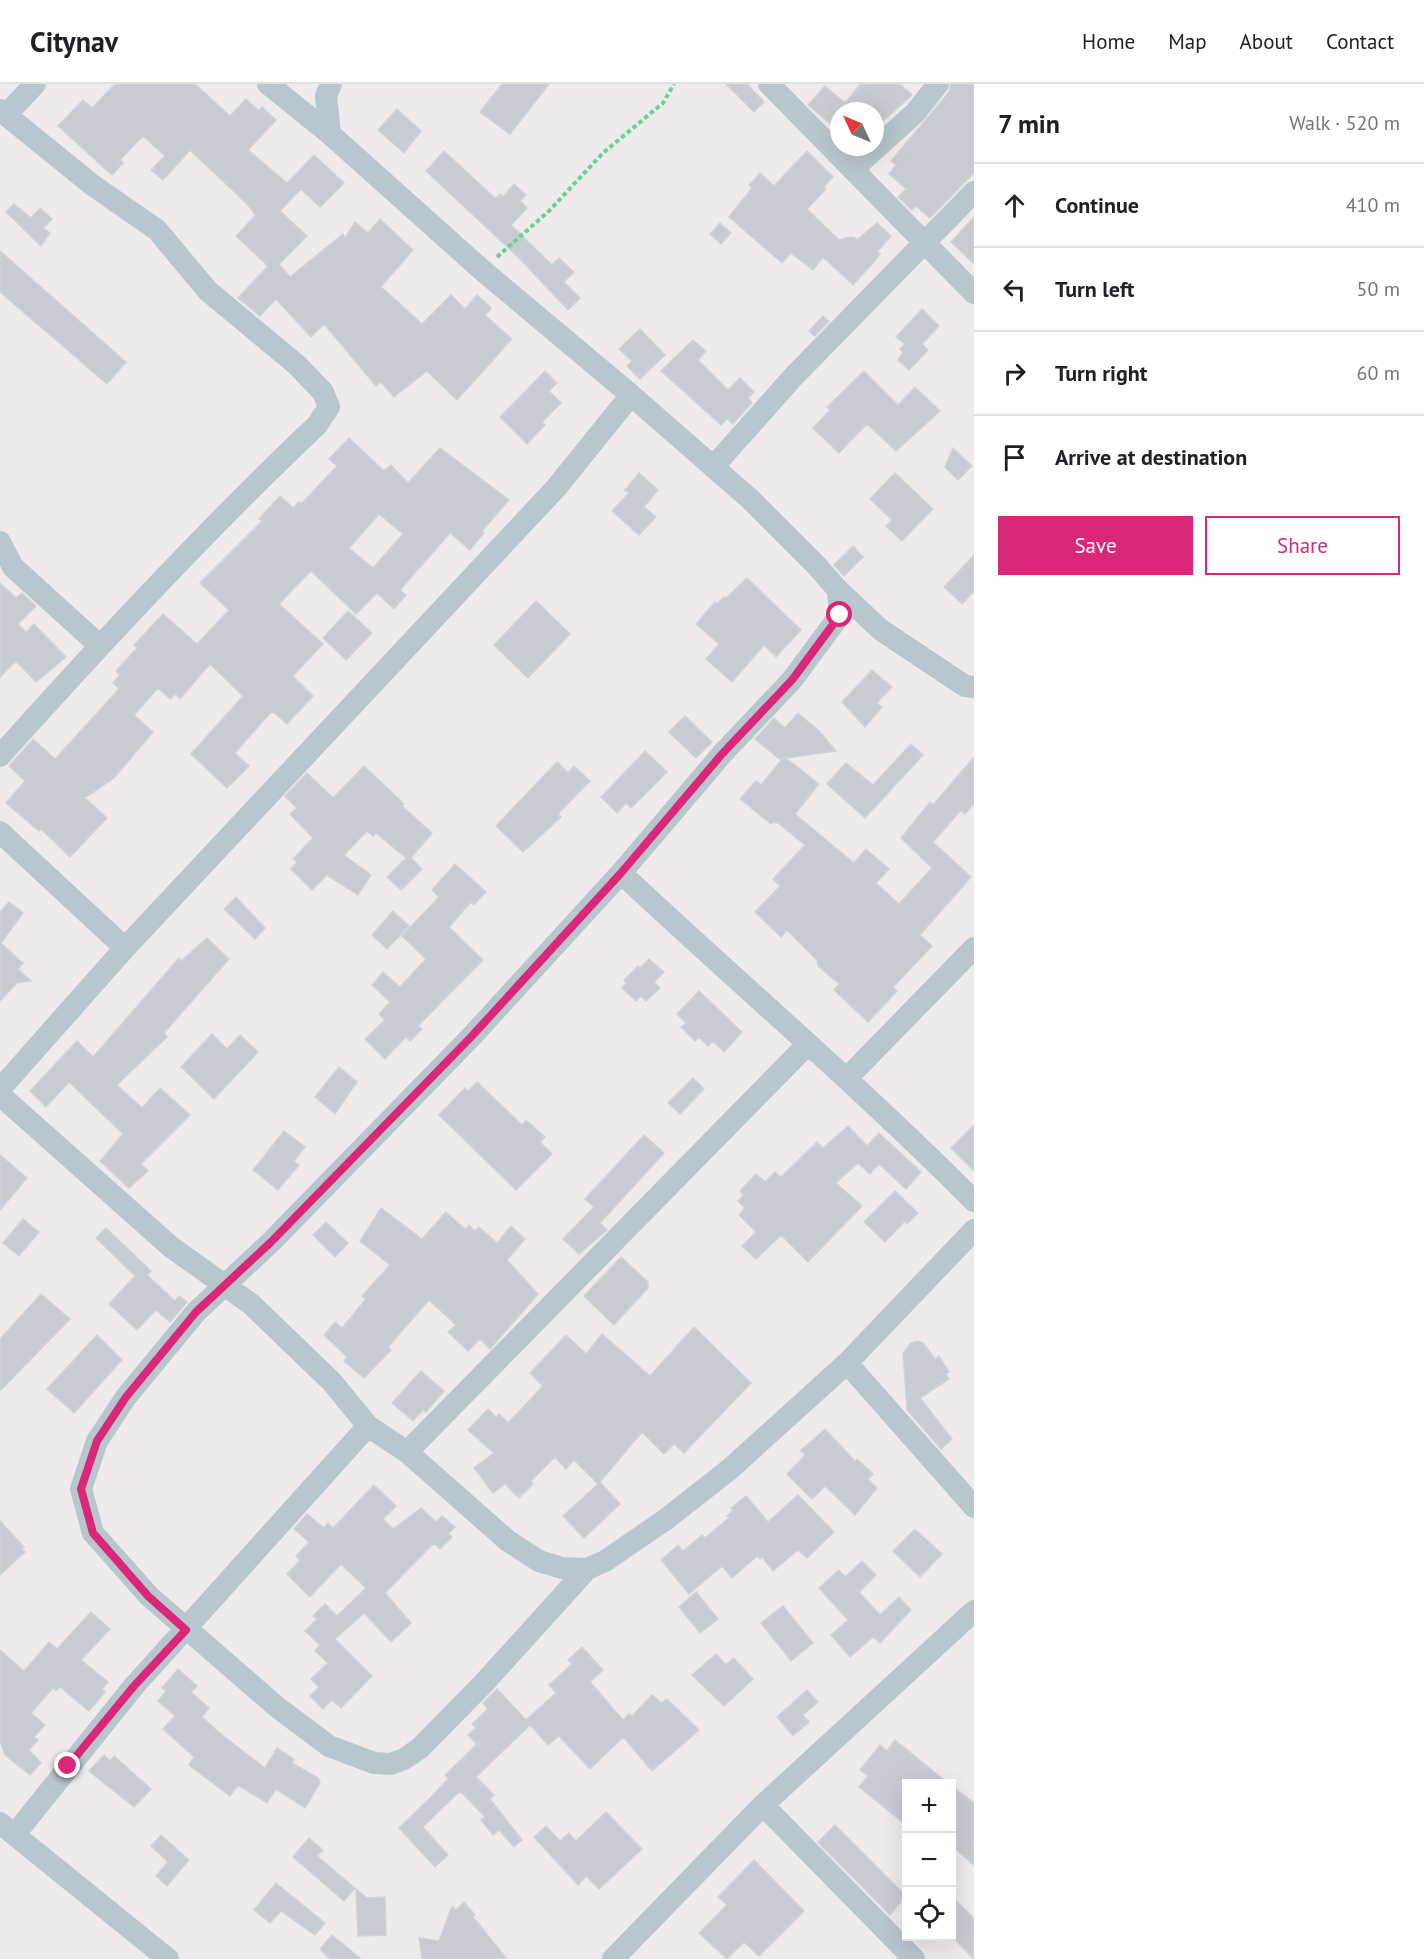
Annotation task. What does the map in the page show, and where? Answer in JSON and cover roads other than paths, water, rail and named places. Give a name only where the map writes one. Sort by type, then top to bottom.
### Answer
[{"type":"street","points":[[0,756],[99,645],[219,519],[317,425],[329,407],[323,392],[297,365],[208,291],[157,230],[91,184],[3,113],[35,84]]},
{"type":"street","points":[[268,84],[330,134],[482,270],[713,467],[785,533],[838,590],[881,630],[965,686],[974,687]]},
{"type":"street","points":[[330,84],[326,96],[330,134]]},
{"type":"street","points":[[769,84],[854,168],[974,294]]},
{"type":"street","points":[[854,168],[915,113],[938,84]]},
{"type":"street","points":[[713,467],[794,376],[974,192]]},
{"type":"street","points":[[0,1089],[125,948],[556,488],[631,395]]},
{"type":"street","points":[[0,542],[13,567],[99,645]]},
{"type":"street","points":[[838,590],[840,615],[792,680],[722,754],[621,873],[471,1037],[226,1286],[196,1312],[126,1397],[97,1441],[81,1489],[93,1533],[148,1596],[277,1707],[329,1746],[375,1763],[391,1764],[404,1759],[420,1748],[483,1684],[587,1569],[605,1561],[665,1520],[730,1469],[847,1363],[974,1230]]},
{"type":"street","points":[[0,832],[125,948]]},
{"type":"street","points":[[621,873],[807,1045],[848,1077],[974,1201]]},
{"type":"street","points":[[848,1077],[974,948]]},
{"type":"street","points":[[407,1452],[807,1045]]},
{"type":"street","points":[[0,1095],[136,1218],[190,1263],[251,1304],[332,1382],[368,1426],[407,1452],[508,1541],[539,1562],[562,1568],[587,1569]]},
{"type":"street","points":[[847,1363],[974,1507]]},
{"type":"street","points":[[168,1959],[7,1828],[368,1426]]},
{"type":"street","points":[[613,1959],[764,1805],[974,1611]]},
{"type":"street","points":[[764,1805],[914,1959]]}]
